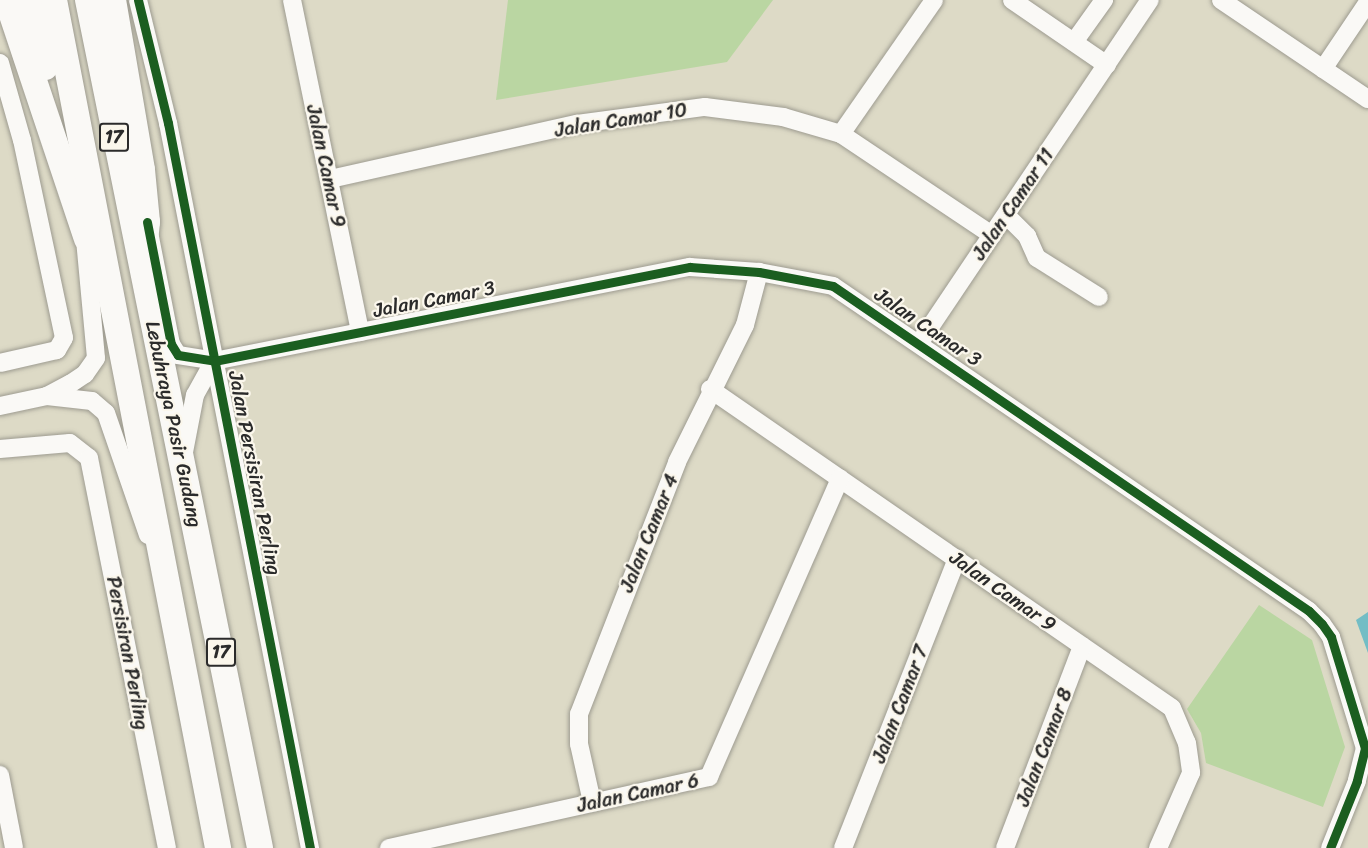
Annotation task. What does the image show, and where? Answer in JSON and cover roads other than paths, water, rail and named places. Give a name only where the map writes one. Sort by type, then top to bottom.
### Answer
[{"type":"highway","points":[[7,0],[58,144],[130,380]]},
{"type":"highway","points":[[28,0],[51,89],[58,144]]},
{"type":"highway","name":"Lebuhraya Pasir Gudang","points":[[54,0],[130,380],[168,595],[218,848]]},
{"type":"highway","name":"Lebuhraya Pasir Gudang","points":[[88,0],[141,273],[183,456],[260,848]]},
{"type":"highway","points":[[113,0],[142,170],[147,222],[141,273]]},
{"type":"street","name":"Jalan Persisiran Perling","points":[[138,0],[168,123],[310,848]]},
{"type":"street","name":"Jalan Camar 9","points":[[292,0],[360,333]]},
{"type":"street","points":[[841,134],[934,0]]},
{"type":"street","points":[[1012,0],[1107,65]]},
{"type":"street","points":[[1074,42],[1104,0]]},
{"type":"street","name":"Jalan Camar 11","points":[[920,342],[1150,0]]},
{"type":"street","points":[[1221,0],[1368,99]]},
{"type":"street","points":[[1323,69],[1368,2]]},
{"type":"street","points":[[0,63],[22,140],[64,338],[57,350],[0,363]]},
{"type":"street","name":"Jalan Camar 10","points":[[330,179],[577,124],[664,110],[705,107],[783,117],[841,134],[992,235]]},
{"type":"street","points":[[1006,215],[1028,236],[1037,258],[1099,297]]},
{"type":"street","points":[[147,222],[171,344],[178,355],[214,361],[195,395],[183,456]]},
{"type":"street","points":[[0,406],[46,396],[85,374],[96,358],[83,228]]},
{"type":"street","name":"Jalan Camar 3","points":[[214,361],[690,267],[759,272],[834,286],[920,342],[1309,611],[1322,624],[1331,637],[1365,748],[1357,782],[1330,848]]},
{"type":"street","name":"Jalan Camar 4","points":[[592,802],[579,744],[579,714],[677,462],[710,389],[745,325],[759,272]]},
{"type":"street","name":"Jalan Camar 9","points":[[710,389],[1172,708],[1187,743],[1191,773],[1158,848]]},
{"type":"street","points":[[46,396],[92,402],[106,413],[168,595]]},
{"type":"street","name":"Persisiran Perling","points":[[0,449],[70,443],[89,458],[167,848]]},
{"type":"street","name":"Jalan Camar 6","points":[[389,848],[459,840],[592,802],[709,777],[840,479]]},
{"type":"street","name":"Jalan Camar 7","points":[[843,848],[957,559]]},
{"type":"street","name":"Jalan Camar 8","points":[[1005,848],[1082,646]]},
{"type":"street","points":[[0,775],[14,848]]},
{"type":"water","points":[[1368,612],[1368,653],[1356,620]]}]
